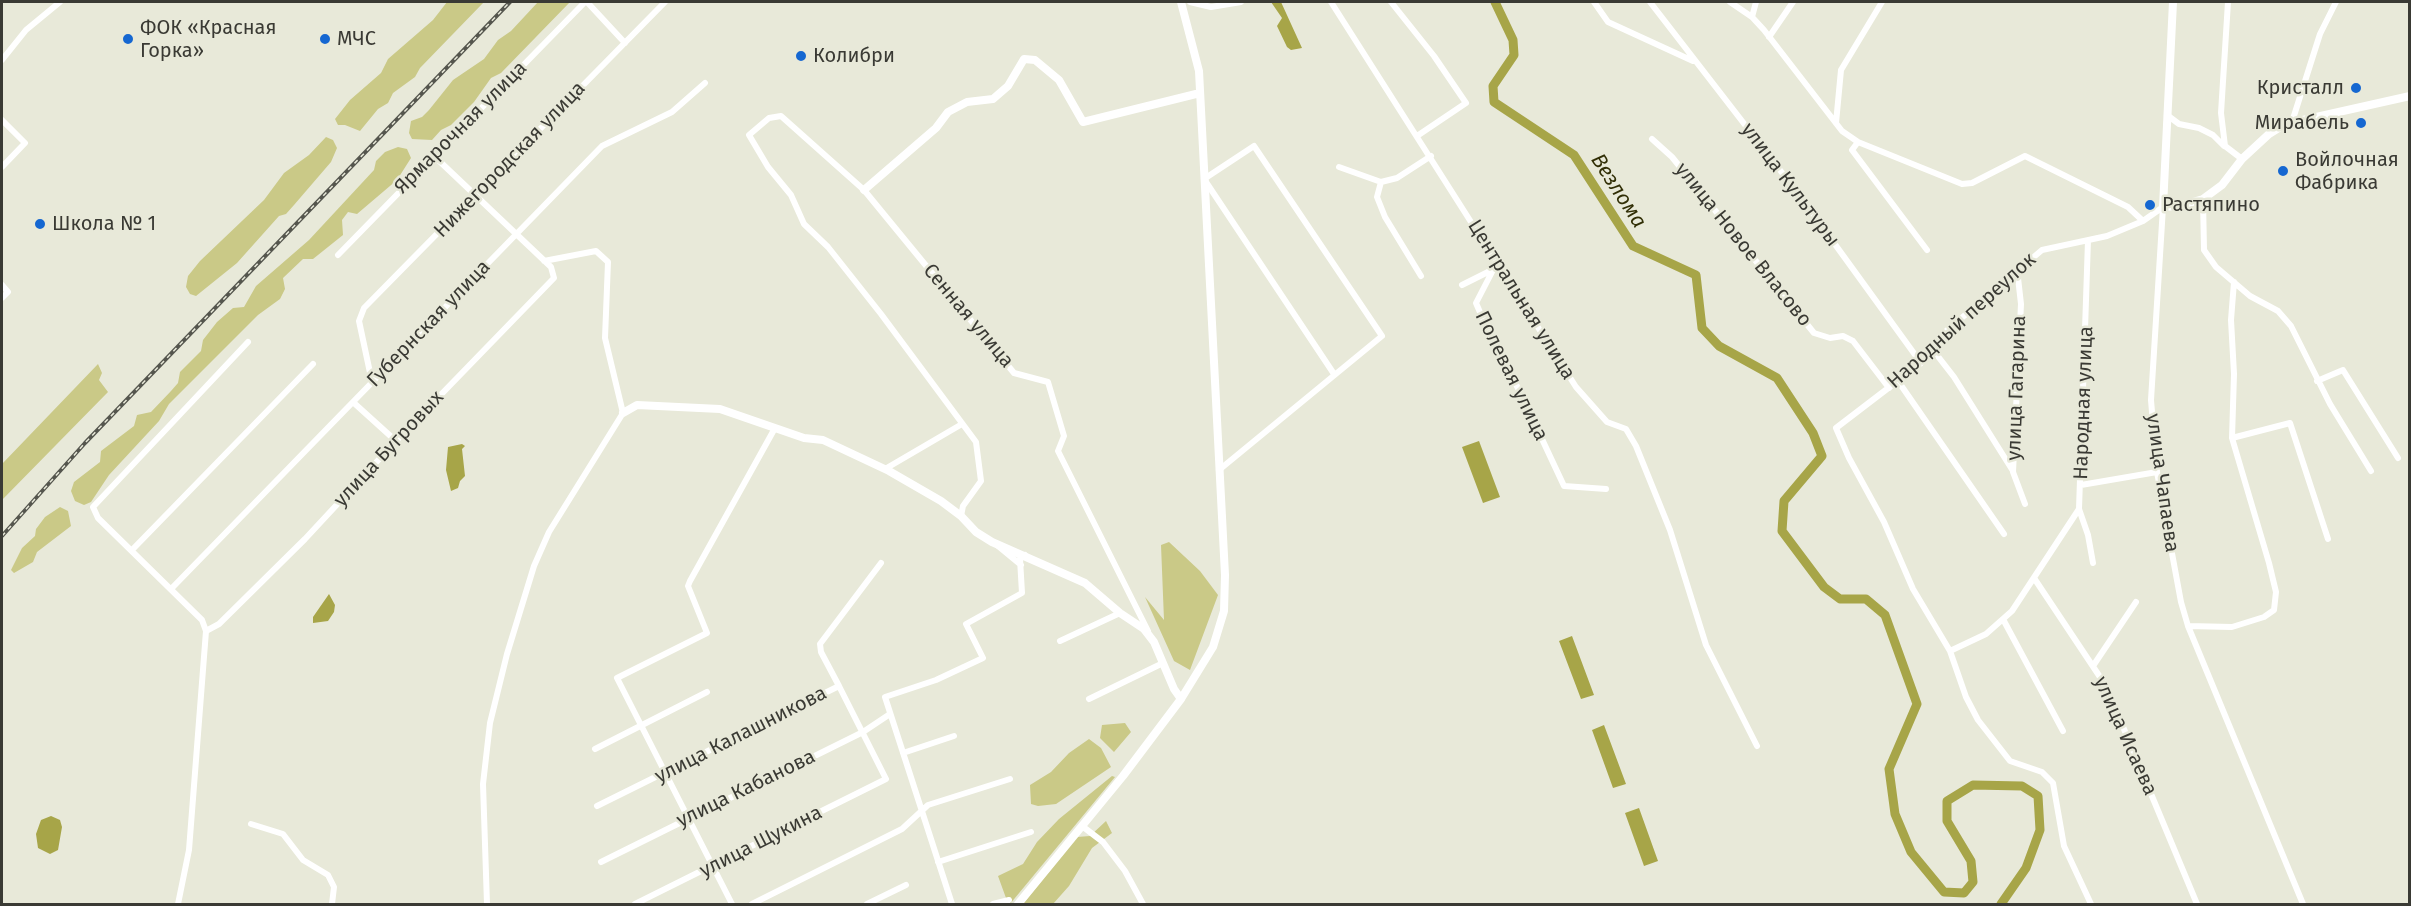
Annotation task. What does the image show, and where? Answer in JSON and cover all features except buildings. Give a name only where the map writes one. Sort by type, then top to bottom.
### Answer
[{"type":"street","points":[[2,60],[26,30],[60,2]]},
{"type":"street","points":[[586,2],[625,43]]},
{"type":"street","name":"Ярмарочная улица","points":[[338,255],[586,2]]},
{"type":"street","name":"Нижегородская улица","points":[[372,382],[359,321],[364,308],[665,2]]},
{"type":"street","points":[[1018,904],[1181,699],[1213,647],[1224,610],[1225,575],[1200,93],[1197,57],[1181,2]]},
{"type":"street","points":[[1190,2],[1211,7],[1241,2]]},
{"type":"street","name":"Центральная улица","points":[[1331,2],[1431,156],[1496,267],[1576,387],[1607,422],[1626,429],[1636,446],[1670,530],[1706,645],[1757,746]]},
{"type":"street","points":[[1391,2],[1434,56],[1466,103],[1417,136]]},
{"type":"street","points":[[1594,2],[1608,22],[1696,62]]},
{"type":"street","name":"улица Культуры","points":[[1650,2],[1800,196],[1921,363]]},
{"type":"street","points":[[1730,2],[1752,17],[1836,123],[1858,142],[1962,184],[1972,183],[2025,156],[2128,207],[2144,221]]},
{"type":"street","points":[[1752,17],[1756,2]]},
{"type":"street","points":[[1769,37],[1793,2]]},
{"type":"street","points":[[1836,123],[1841,70],[1882,2]]},
{"type":"street","name":"улица Чапаева","points":[[2173,2],[2151,400],[2157,472],[2181,602],[2188,626],[2303,904]]},
{"type":"street","points":[[2224,146],[2221,113],[2228,2]]},
{"type":"street","points":[[2292,122],[2320,34],[2336,2]]},
{"type":"street","points":[[864,190],[936,128],[948,112],[967,102],[993,99],[1008,86],[1024,59],[1035,60],[1059,80],[1083,122],[1200,93]]},
{"type":"street","name":"Губернская улица","points":[[171,589],[602,146],[672,112],[705,83]]},
{"type":"street","points":[[2163,207],[2180,206],[2203,199],[2222,185],[2242,159],[2276,129],[2292,122],[2409,96]]},
{"type":"street","points":[[2167,115],[2180,124],[2199,128],[2213,135],[2242,159]]},
{"type":"street","name":"Сенная улица","points":[[962,423],[828,247],[804,224],[791,195],[768,168],[749,135],[769,117],[781,116],[864,190],[1008,367],[1026,378],[1048,382],[1064,436],[1058,451],[1150,635]]},
{"type":"street","points":[[2,120],[25,143],[2,167]]},
{"type":"street","name":"улица Новое Власово","points":[[1652,139],[1672,157],[1814,333],[1830,338],[1843,336],[1853,341],[1889,388]]},
{"type":"street","points":[[1858,142],[1852,150],[1927,250]]},
{"type":"street","points":[[1218,471],[1382,336],[1254,146],[1204,179],[1334,374]]},
{"type":"street","points":[[434,156],[544,261],[596,251],[608,262],[605,338],[623,413]]},
{"type":"street","points":[[1339,167],[1381,182],[1397,178],[1431,156]]},
{"type":"street","points":[[1381,182],[1377,197],[1385,217],[1421,276]]},
{"type":"street","points":[[2203,199],[2204,250],[2216,267],[2250,296],[2278,311],[2291,326],[2318,381],[2371,471]]},
{"type":"street","name":"Народный переулок","points":[[1950,651],[1913,589],[1884,522],[1849,459],[1836,428],[1921,363],[1945,332],[2042,249],[2072,241],[2088,240],[2144,221],[2163,207]]},
{"type":"street","name":"Народная улица","points":[[2088,240],[2079,509],[2088,535],[2093,563]]},
{"type":"street","name":"улица Бугровых","points":[[206,631],[219,624],[305,539],[396,441],[554,278],[551,267],[544,261]]},
{"type":"street","points":[[1462,285],[1496,267]]},
{"type":"street","name":"Полевая улица","points":[[1496,267],[1476,303],[1495,347],[1519,390],[1564,486],[1606,489]]},
{"type":"street","name":"улица Гагарина","points":[[2017,269],[2021,304],[2013,472],[2025,504]]},
{"type":"street","points":[[2188,626],[2232,627],[2264,616],[2274,610],[2276,592],[2270,563],[2232,438],[2231,320],[2234,282]]},
{"type":"street","points":[[2,285],[8,292],[2,298]]},
{"type":"street","points":[[178,904],[189,850],[206,631],[202,620],[93,510],[95,504],[139,456],[248,342]]},
{"type":"street","points":[[1933,350],[1954,377],[2013,472]]},
{"type":"street","points":[[132,550],[313,364]]},
{"type":"street","points":[[2318,381],[2343,370],[2398,458]]},
{"type":"street","points":[[1898,381],[2004,534]]},
{"type":"street","points":[[354,403],[396,441]]},
{"type":"street","points":[[487,904],[483,784],[490,723],[507,654],[534,566],[549,532],[623,413],[637,405],[716,408],[804,438],[823,441],[885,469],[918,487],[962,516],[976,532],[1021,565]]},
{"type":"street","points":[[885,469],[962,423],[978,447],[982,477],[980,485],[963,506],[962,516]]},
{"type":"street","points":[[2232,438],[2290,423],[2328,539]]},
{"type":"street","points":[[732,904],[617,678],[704,635],[707,628],[688,586],[775,428]]},
{"type":"street","points":[[2081,485],[2157,472]]},
{"type":"street","points":[[2079,509],[2004,621],[1986,634],[1950,651],[1966,697],[1983,729],[2010,761],[2042,772],[2053,783],[2064,846],[2091,904]]},
{"type":"street","points":[[992,542],[1085,583],[1120,614],[1150,635],[1174,689],[1181,699]]},
{"type":"street","points":[[952,904],[885,697],[936,680],[983,658],[966,624],[1022,593],[1020,559],[1025,555]]},
{"type":"street","points":[[839,686],[821,652],[820,644],[881,563]]},
{"type":"street","name":"улица Исаева","points":[[2034,578],[2106,686],[2197,904]]},
{"type":"street","points":[[2093,666],[2136,602]]},
{"type":"street","points":[[1060,641],[1120,614]]},
{"type":"street","points":[[2004,621],[2063,731]]},
{"type":"street","points":[[1089,699],[1163,663]]},
{"type":"street","name":"улица Калашникова","points":[[597,806],[839,686],[886,778]]},
{"type":"street","points":[[595,749],[707,692]]},
{"type":"street","name":"улица Кабанова","points":[[601,861],[862,732],[890,714]]},
{"type":"street","points":[[903,753],[954,736]]},
{"type":"street","name":"улица Щукина","points":[[635,904],[886,778]]},
{"type":"street","points":[[752,904],[902,829],[921,808],[1010,779]]},
{"type":"street","points":[[251,824],[283,834],[303,860],[328,875],[334,887],[332,904]]},
{"type":"street","points":[[1082,826],[1103,842],[1125,871],[1143,904]]},
{"type":"street","points":[[938,862],[1031,832]]},
{"type":"street","points":[[867,904],[906,885]]},
{"type":"street","points":[[993,904],[1009,900]]},
{"type":"shaded area","points":[[447,2],[484,2],[420,68],[415,77],[393,93],[388,103],[378,109],[360,131],[345,125],[338,125],[335,119],[350,100],[381,73],[388,59],[433,20]]},
{"type":"shaded area","points":[[538,2],[570,2],[501,73],[491,78],[474,102],[451,125],[441,130],[432,140],[412,139],[409,133],[411,121],[422,117],[453,80],[484,59],[498,40],[511,31]]},
{"type":"shaded area","points":[[1271,2],[1281,2],[1302,48],[1291,50],[1287,47],[1277,26],[1282,18]]},
{"type":"shaded area","points":[[326,137],[333,140],[337,148],[331,162],[294,205],[286,214],[279,216],[237,263],[196,296],[190,294],[186,287],[188,276],[200,261],[264,200],[284,173],[309,155]]},
{"type":"shaded area","points":[[398,147],[407,149],[411,158],[397,180],[357,214],[348,212],[342,220],[343,235],[313,259],[303,259],[283,278],[285,289],[280,299],[258,315],[169,404],[159,421],[109,475],[91,502],[84,505],[75,501],[71,491],[74,482],[100,462],[101,451],[134,426],[137,415],[151,412],[171,391],[178,383],[180,372],[201,351],[203,340],[217,322],[233,308],[244,307],[256,286],[309,240],[374,170],[376,161],[385,152]]},
{"type":"shaded area","points":[[98,364],[102,373],[99,380],[108,392],[2,500],[2,464]]},
{"type":"shaded area","points":[[1479,441],[1500,497],[1483,503],[1462,447]]},
{"type":"shaded area","points":[[462,444],[465,446],[462,449],[465,476],[458,488],[451,491],[446,470],[448,447]]},
{"type":"shaded area","points":[[60,507],[68,511],[71,526],[37,552],[33,562],[14,573],[11,570],[22,548],[35,536],[36,529],[45,517]]},
{"type":"shaded area","points":[[1169,542],[1200,571],[1218,595],[1190,670],[1174,661],[1145,597],[1164,620],[1161,545]]},
{"type":"shaded area","points":[[329,594],[335,605],[334,612],[328,621],[313,623],[313,617]]},
{"type":"shaded area","points":[[1572,636],[1594,695],[1581,699],[1559,641]]},
{"type":"shaded area","points":[[1125,723],[1131,732],[1114,752],[1100,738],[1102,725]]},
{"type":"shaded area","points":[[1604,725],[1626,784],[1613,788],[1592,730]]},
{"type":"shaded area","points":[[1089,739],[1101,748],[1111,767],[1056,804],[1038,806],[1031,804],[1030,785],[1051,772],[1069,753]]},
{"type":"shaded area","points":[[1112,776],[1115,777],[1010,904],[997,904],[1006,898],[998,876],[1023,864],[1037,842],[1059,819]]},
{"type":"shaded area","points":[[1639,808],[1658,861],[1644,866],[1625,813]]},
{"type":"shaded area","points":[[51,816],[60,820],[62,827],[58,850],[50,854],[38,848],[36,834],[41,820]]},
{"type":"shaded area","points":[[1106,821],[1112,833],[1092,848],[1069,886],[1053,904],[1023,904],[1077,837],[1090,836]]},
{"type":"waterway","name":"Везлома","points":[[1495,2],[1513,40],[1514,55],[1493,86],[1494,102],[1574,155],[1633,246],[1696,275],[1702,328],[1719,346],[1777,378],[1813,433],[1822,456],[1784,501],[1782,531],[1824,587],[1840,599],[1866,599],[1885,615],[1917,704],[1889,769],[1895,814],[1911,852],[1944,892],[1964,893],[1973,882],[1971,861],[1947,821],[1947,801],[1973,785],[2022,786],[2038,796],[2040,830],[2026,868],[2001,904]]},
{"type":"railway","points":[[2,536],[85,443],[510,2]]},
{"type":"place","name":"ФОК «Красная Горка»","points":[[128,39]]},
{"type":"place","name":"МЧС","points":[[325,39]]},
{"type":"place","name":"Колибри","points":[[801,56]]},
{"type":"place","name":"Кристалл","points":[[2356,88]]},
{"type":"place","name":"Мирабель","points":[[2361,123]]},
{"type":"place","name":"Войлочная Фабрика","points":[[2283,171]]},
{"type":"place","name":"Растяпино","points":[[2150,205]]},
{"type":"place","name":"Школа № 1","points":[[40,224]]}]
